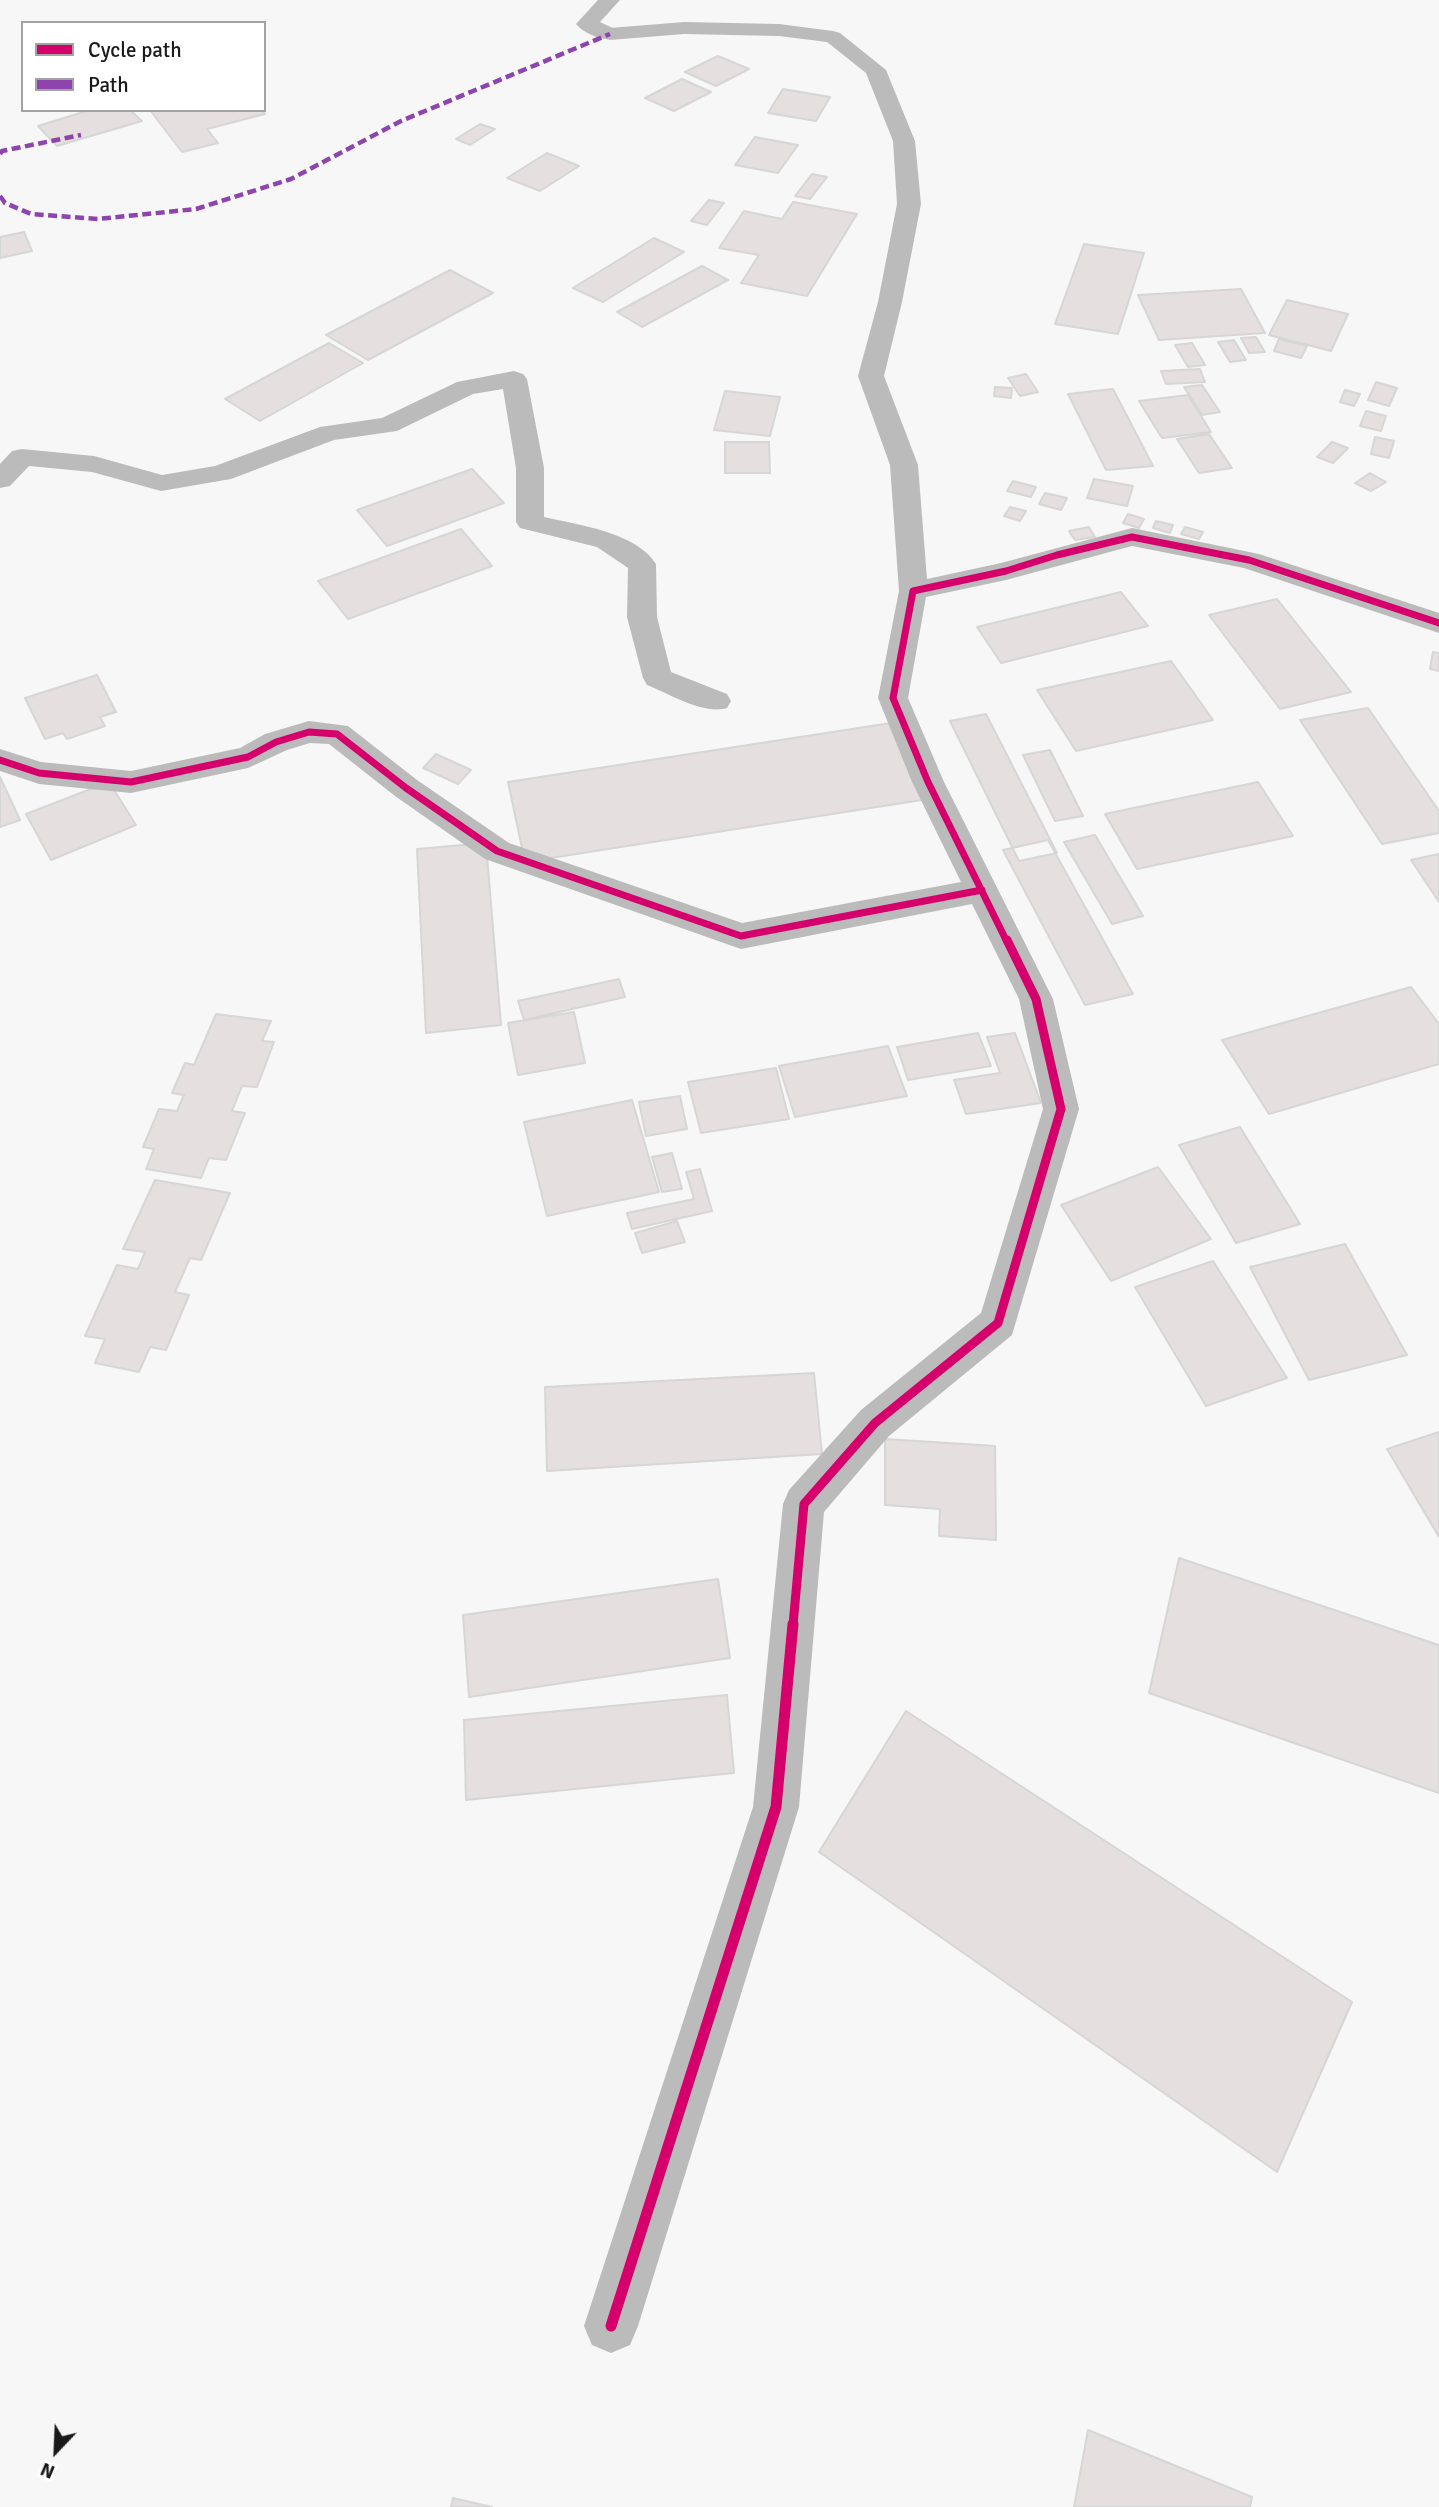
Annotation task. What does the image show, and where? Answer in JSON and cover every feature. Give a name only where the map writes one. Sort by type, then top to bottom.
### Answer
[{"type":"street","points":[[610,0],[586,23],[610,34],[684,28],[779,30],[833,37],[875,70],[904,141],[909,204],[890,302],[871,376],[904,465],[913,591],[893,698],[928,782],[1037,999],[1061,1109],[998,1323],[875,1423],[804,1504],[776,1807],[611,2326]]},
{"type":"street","points":[[0,480],[22,457],[94,464],[161,483],[221,473],[329,433],[388,425],[466,388],[514,379],[530,468],[530,522],[607,541],[642,564],[642,617],[658,678],[716,701]]},
{"type":"street","points":[[913,591],[1006,571],[1057,555],[1132,537],[1249,560],[1439,623]]},
{"type":"street","points":[[0,760],[39,773],[131,782],[248,757],[276,742],[309,732],[337,734],[406,788],[497,851],[741,936],[982,890]]},
{"type":"building","points":[[718,56],[749,69],[716,86],[685,72]]},
{"type":"building","points":[[682,79],[711,92],[674,111],[645,98]]},
{"type":"building","points":[[783,89],[830,97],[816,121],[768,113]]},
{"type":"building","points":[[84,112],[132,112],[142,121],[57,146],[38,126]]},
{"type":"building","points":[[152,112],[265,114],[207,129],[218,143],[182,152]]},
{"type":"building","points":[[480,124],[495,129],[470,145],[456,139]]},
{"type":"building","points":[[755,137],[798,145],[778,173],[735,165]]},
{"type":"building","points":[[547,153],[579,166],[540,191],[507,178]]},
{"type":"building","points":[[812,174],[827,177],[810,199],[795,196]]},
{"type":"building","points":[[709,200],[724,203],[707,225],[691,221]]},
{"type":"building","points":[[793,202],[857,214],[807,296],[741,283],[759,255],[719,248],[744,211],[782,219]]},
{"type":"building","points":[[24,232],[32,251],[0,258],[0,237]]},
{"type":"building","points":[[654,238],[684,252],[603,302],[573,288]]},
{"type":"building","points":[[1084,244],[1144,253],[1118,334],[1055,324]]},
{"type":"building","points":[[702,266],[728,280],[642,327],[617,312]]},
{"type":"building","points":[[450,270],[493,293],[368,360],[326,335]]},
{"type":"building","points":[[1241,289],[1265,333],[1159,340],[1138,295]]},
{"type":"building","points":[[1287,300],[1348,314],[1331,351],[1269,335]]},
{"type":"building","points":[[1256,337],[1265,352],[1249,353],[1241,338]]},
{"type":"building","points":[[1279,339],[1307,346],[1301,358],[1274,351]]},
{"type":"building","points":[[1234,340],[1246,360],[1230,362],[1218,342]]},
{"type":"building","points":[[329,343],[363,363],[260,421],[225,399]]},
{"type":"building","points":[[1192,343],[1205,365],[1188,367],[1175,345]]},
{"type":"building","points":[[1200,369],[1205,382],[1166,384],[1161,371]]},
{"type":"building","points":[[1026,374],[1038,392],[1020,396],[1008,378]]},
{"type":"building","points":[[1376,382],[1397,388],[1389,406],[1368,400]]},
{"type":"building","points":[[1202,385],[1220,412],[1202,415],[1184,387]]},
{"type":"building","points":[[995,387],[1012,388],[1011,398],[994,396]]},
{"type":"building","points":[[1113,389],[1153,466],[1106,470],[1068,394]]},
{"type":"building","points":[[1345,390],[1360,394],[1354,406],[1340,402]]},
{"type":"building","points":[[725,391],[780,397],[770,436],[714,430]]},
{"type":"building","points":[[1188,395],[1211,432],[1162,438],[1139,401]]},
{"type":"building","points":[[1366,411],[1386,416],[1381,431],[1360,426]]},
{"type":"building","points":[[1209,434],[1232,468],[1199,473],[1177,439]]},
{"type":"building","points":[[1375,437],[1394,441],[1389,458],[1371,454]]},
{"type":"building","points":[[725,442],[769,442],[770,473],[725,473]]},
{"type":"building","points":[[1332,442],[1348,448],[1333,463],[1317,457]]},
{"type":"building","points":[[472,469],[504,503],[387,546],[357,510]]},
{"type":"building","points":[[1370,473],[1386,482],[1371,491],[1355,483]]},
{"type":"building","points":[[1094,479],[1133,486],[1127,506],[1087,498]]},
{"type":"building","points":[[1013,481],[1036,487],[1031,497],[1007,491]]},
{"type":"building","points":[[1045,493],[1067,498],[1061,510],[1039,504]]},
{"type":"building","points":[[1010,507],[1026,511],[1020,521],[1004,516]]},
{"type":"building","points":[[1128,514],[1144,519],[1139,528],[1123,523]]},
{"type":"building","points":[[1156,521],[1173,525],[1170,533],[1153,528]]},
{"type":"building","points":[[1089,527],[1095,537],[1075,540],[1069,531]]},
{"type":"building","points":[[1185,527],[1203,532],[1199,539],[1181,534]]},
{"type":"building","points":[[461,529],[492,566],[348,619],[318,581]]},
{"type":"building","points":[[1121,592],[1148,626],[1001,663],[977,627]]},
{"type":"building","points":[[1277,599],[1351,692],[1280,709],[1209,615]]},
{"type":"building","points":[[1433,652],[1439,653],[1439,671],[1430,669]]},
{"type":"building","points":[[1171,661],[1213,720],[1076,751],[1037,690]]},
{"type":"building","points":[[97,675],[116,712],[100,717],[105,726],[67,739],[63,733],[45,739],[25,698]]},
{"type":"building","points":[[1368,708],[1439,811],[1439,833],[1382,844],[1300,720]]},
{"type":"building","points":[[986,714],[1057,853],[1019,861],[950,721]]},
{"type":"building","points":[[891,723],[922,800],[525,862],[508,782]]},
{"type":"building","points":[[1050,750],[1083,816],[1055,821],[1023,755]]},
{"type":"building","points":[[436,754],[471,770],[458,784],[423,768]]},
{"type":"building","points":[[0,777],[20,820],[0,827]]},
{"type":"building","points":[[109,782],[136,825],[51,860],[26,814]]},
{"type":"building","points":[[1258,782],[1293,836],[1137,869],[1105,814]]},
{"type":"building","points":[[1095,835],[1143,916],[1112,924],[1064,842]]},
{"type":"building","points":[[1048,840],[1133,994],[1085,1005],[1003,850]]},
{"type":"building","points":[[486,843],[501,1025],[426,1033],[417,849]]},
{"type":"building","points":[[1439,854],[1439,902],[1411,860]]},
{"type":"building","points":[[619,979],[625,997],[524,1020],[518,1001]]},
{"type":"building","points":[[1411,987],[1439,1024],[1439,1064],[1269,1114],[1222,1040]]},
{"type":"building","points":[[574,1012],[585,1063],[518,1075],[508,1023]]},
{"type":"building","points":[[216,1014],[271,1021],[262,1041],[274,1042],[257,1087],[242,1086],[232,1111],[245,1113],[226,1160],[209,1158],[201,1178],[146,1169],[154,1149],[143,1147],[159,1109],[177,1111],[184,1095],[172,1093],[185,1063],[194,1065]]},
{"type":"building","points":[[978,1033],[991,1066],[908,1080],[897,1047]]},
{"type":"building","points":[[1015,1033],[1041,1103],[966,1114],[954,1080],[1000,1073],[987,1037]]},
{"type":"building","points":[[888,1046],[907,1096],[795,1117],[779,1066]]},
{"type":"building","points":[[776,1068],[789,1119],[701,1133],[688,1082]]},
{"type":"building","points":[[680,1096],[687,1129],[646,1136],[639,1102]]},
{"type":"building","points":[[632,1100],[659,1192],[547,1216],[524,1122]]},
{"type":"building","points":[[1240,1127],[1300,1224],[1236,1243],[1179,1145]]},
{"type":"building","points":[[672,1153],[682,1189],[662,1192],[652,1157]]},
{"type":"building","points":[[1158,1167],[1211,1239],[1111,1281],[1061,1205]]},
{"type":"building","points":[[700,1169],[712,1211],[632,1229],[627,1213],[694,1199],[686,1172]]},
{"type":"building","points":[[155,1180],[230,1193],[201,1260],[190,1258],[175,1292],[189,1295],[166,1350],[150,1347],[139,1372],[95,1363],[105,1339],[85,1336],[117,1265],[138,1269],[145,1252],[123,1249]]},
{"type":"building","points":[[677,1221],[685,1242],[642,1253],[635,1233]]},
{"type":"building","points":[[1345,1244],[1407,1355],[1309,1380],[1250,1267]]},
{"type":"building","points":[[1213,1261],[1287,1378],[1206,1406],[1135,1287]]},
{"type":"building","points":[[814,1373],[822,1454],[547,1471],[545,1387]]},
{"type":"building","points":[[1439,1432],[1439,1537],[1387,1449]]},
{"type":"building","points":[[885,1439],[995,1446],[996,1540],[939,1536],[940,1509],[885,1505]]},
{"type":"building","points":[[1179,1558],[1439,1645],[1439,1793],[1149,1693]]},
{"type":"building","points":[[718,1579],[730,1658],[469,1697],[463,1615]]},
{"type":"building","points":[[727,1695],[734,1773],[466,1800],[464,1720]]},
{"type":"building","points":[[906,1711],[1352,2002],[1277,2172],[819,1852]]},
{"type":"building","points":[[1088,2430],[1252,2497],[1250,2507],[1074,2507]]},
{"type":"building","points":[[453,2498],[492,2507],[451,2507]]},
{"type":"marked path","points":[[0,196],[5,203],[31,214],[98,219],[196,209],[291,179],[401,121],[610,34]]},
{"type":"marked path","points":[[0,154],[2,151],[81,135]]},
{"type":"cycle path","points":[[611,2326],[776,1807],[804,1504],[875,1423],[998,1323],[1061,1109],[1036,999],[928,782],[893,698],[913,591],[1006,571],[1057,555],[1132,537],[1249,560],[1439,623]]},
{"type":"cycle path","points":[[0,760],[39,773],[131,782],[248,757],[276,742],[309,732],[337,734],[406,788],[497,851],[741,936],[982,890]]}]
